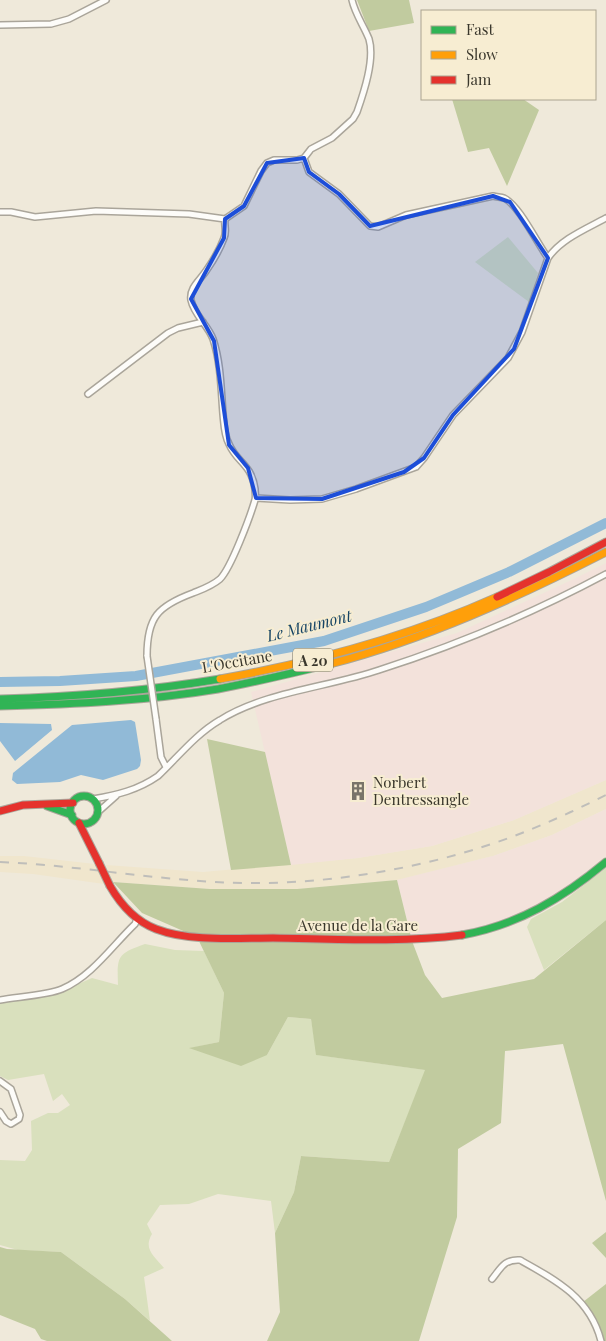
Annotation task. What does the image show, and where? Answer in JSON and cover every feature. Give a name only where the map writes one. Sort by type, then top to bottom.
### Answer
[{"type":"main road","name":"L'Occitane","points":[[0,699],[88,696],[159,688],[228,678],[285,667],[336,654],[394,636],[492,600],[543,576],[606,542]]},
{"type":"main road","name":"L'Occitane","points":[[0,706],[89,703],[160,697],[240,684],[303,670],[373,651],[444,627],[522,594],[606,552]]},
{"type":"main road","points":[[44,805],[72,815],[79,823],[94,820],[98,807],[93,799],[80,797],[71,807],[72,815]]},
{"type":"main road","points":[[0,811],[23,805],[73,803]]},
{"type":"main road","points":[[91,822],[91,845]]},
{"type":"main road","name":"Avenue de la Gare","points":[[79,823],[110,886],[124,907],[137,919],[155,930],[180,936],[399,940],[451,938],[504,925],[542,907],[569,892],[606,862]]},
{"type":"street","points":[[0,25],[52,24],[106,0]]},
{"type":"street","points":[[0,212],[11,212],[35,217],[96,211],[170,213],[225,219],[244,206],[261,171],[267,164],[274,160],[297,160],[304,158],[311,148],[332,138],[353,119],[362,97],[370,63],[371,49],[369,40],[353,7],[352,0]]},
{"type":"street","points":[[304,158],[308,172],[339,194],[370,226],[378,227],[406,215],[493,196],[503,197],[517,209],[548,258]]},
{"type":"street","points":[[256,498],[322,499],[416,467],[453,415],[508,358],[514,349],[522,332],[548,258],[555,248],[606,218]]},
{"type":"street","points":[[166,768],[161,758],[147,656],[148,631],[152,621],[162,609],[176,599],[214,584],[227,570],[256,498],[254,480],[248,468],[229,445],[225,432],[218,361],[214,341],[194,308],[191,299],[191,292],[206,271],[224,238],[226,231],[225,219]]},
{"type":"street","points":[[88,394],[168,333],[178,328],[203,322]]},
{"type":"street","points":[[93,799],[118,795],[138,788],[158,776],[199,735],[220,720],[256,702],[378,671],[460,642],[561,598],[606,574]]},
{"type":"street","points":[[98,812],[118,795]]},
{"type":"street","points":[[0,1000],[60,990],[74,982],[85,974],[135,924],[137,919]]},
{"type":"street","points":[[0,1081],[11,1090],[20,1115],[19,1119],[11,1124],[6,1121],[0,1112]]},
{"type":"street","points":[[492,1280],[503,1264],[511,1259],[520,1260],[572,1292],[598,1327],[601,1341]]},
{"type":"highlighted area","points":[[304,158],[309,172],[339,194],[370,226],[493,196],[510,202],[548,258],[514,349],[453,415],[424,458],[404,472],[322,499],[256,498],[248,468],[229,445],[214,341],[191,299],[224,238],[225,219],[244,206],[267,163]]},
{"type":"shaded area","points":[[606,563],[606,780],[514,820],[432,846],[358,858],[291,865],[251,692],[457,633]]},
{"type":"shaded area","points":[[606,780],[606,809],[552,835],[493,856],[398,880],[297,889],[210,889],[113,882],[106,865],[203,872],[358,858],[432,846],[514,820]]},
{"type":"shaded area","points":[[606,809],[606,855],[574,882],[551,897],[498,922],[457,932],[411,935],[397,880],[493,856],[552,835]]},
{"type":"shaded area","points":[[0,856],[24,856],[95,864],[104,884],[33,874],[0,872]]},
{"type":"green space","points":[[357,0],[409,0],[414,23],[369,31]]},
{"type":"green space","points":[[452,100],[524,100],[539,110],[507,186],[489,148],[468,152]]},
{"type":"green space","points":[[508,237],[538,273],[529,302],[475,262]]},
{"type":"green space","points":[[207,739],[265,752],[291,865],[231,870]]},
{"type":"green space","points":[[606,868],[606,920],[544,970],[527,927],[531,919],[562,902]]},
{"type":"green space","points":[[397,880],[412,941],[425,975],[442,998],[534,979],[606,920],[606,1201],[563,1044],[505,1051],[501,1123],[458,1149],[457,1217],[419,1341],[267,1341],[280,1312],[275,1233],[294,1192],[301,1156],[389,1162],[425,1070],[316,1055],[311,1019],[288,1017],[267,1055],[241,1066],[189,1048],[219,1042],[224,993],[197,937],[142,913],[113,882],[210,889],[297,889]]},
{"type":"green space","points":[[145,944],[175,950],[204,951],[224,993],[219,1042],[191,1048],[267,1055],[288,1017],[311,1019],[317,1055],[426,1070],[389,1162],[301,1156],[294,1192],[275,1233],[271,1201],[218,1194],[189,1204],[160,1205],[147,1224],[152,1234],[149,1248],[153,1256],[164,1268],[144,1277],[150,1321],[125,1299],[61,1252],[18,1250],[0,1245],[0,1160],[25,1161],[32,1150],[31,1121],[48,1113],[58,1113],[70,1105],[62,1094],[53,1101],[44,1074],[8,1080],[0,1076],[0,1003],[60,992],[92,978],[118,985],[118,968],[121,957]]},
{"type":"green space","points":[[606,1232],[606,1258],[592,1243]]},
{"type":"green space","points":[[0,1247],[61,1252],[125,1299],[172,1341],[47,1341],[41,1339],[35,1329],[0,1315]]},
{"type":"green space","points":[[606,1284],[606,1341],[603,1341],[597,1320],[583,1302]]},
{"type":"water","points":[[131,720],[135,722],[141,760],[140,766],[137,769],[103,780],[81,775],[60,782],[17,784],[12,780],[13,773],[72,725]]},
{"type":"water","points":[[0,723],[51,724],[52,730],[15,761],[0,741]]},
{"type":"waterway","name":"Le Maumont","points":[[0,682],[60,681],[136,676],[324,641],[426,607],[509,572],[606,523]]},
{"type":"railway","points":[[0,862],[215,882],[254,883],[333,879],[374,873],[453,856],[527,831],[606,795]]},
{"type":"traffic: fast","points":[[0,706],[109,701],[191,693],[218,689],[330,664]]},
{"type":"traffic: fast","points":[[0,699],[110,693],[220,679]]},
{"type":"traffic: fast","points":[[84,796],[94,800],[98,810],[94,820],[84,824],[74,820],[70,810],[74,800],[84,796]]},
{"type":"traffic: fast","points":[[47,806],[72,815]]},
{"type":"traffic: fast","points":[[462,935],[502,924],[539,908],[573,887],[606,862]]},
{"type":"traffic: slow","points":[[330,664],[366,654],[471,616],[606,552]]},
{"type":"traffic: slow","points":[[220,679],[326,656],[396,636],[497,597]]},
{"type":"traffic: jam","points":[[497,597],[606,542]]},
{"type":"traffic: jam","points":[[0,811],[23,805],[73,803]]},
{"type":"traffic: jam","points":[[79,823],[99,863]]},
{"type":"traffic: jam","points":[[99,863],[110,886]]},
{"type":"traffic: jam","points":[[110,886],[124,906],[142,922],[156,929],[183,936],[198,938],[367,940],[415,939],[462,935]]},
{"type":"place","name":"Norbert Dentressangle","points":[[358,791]]}]
